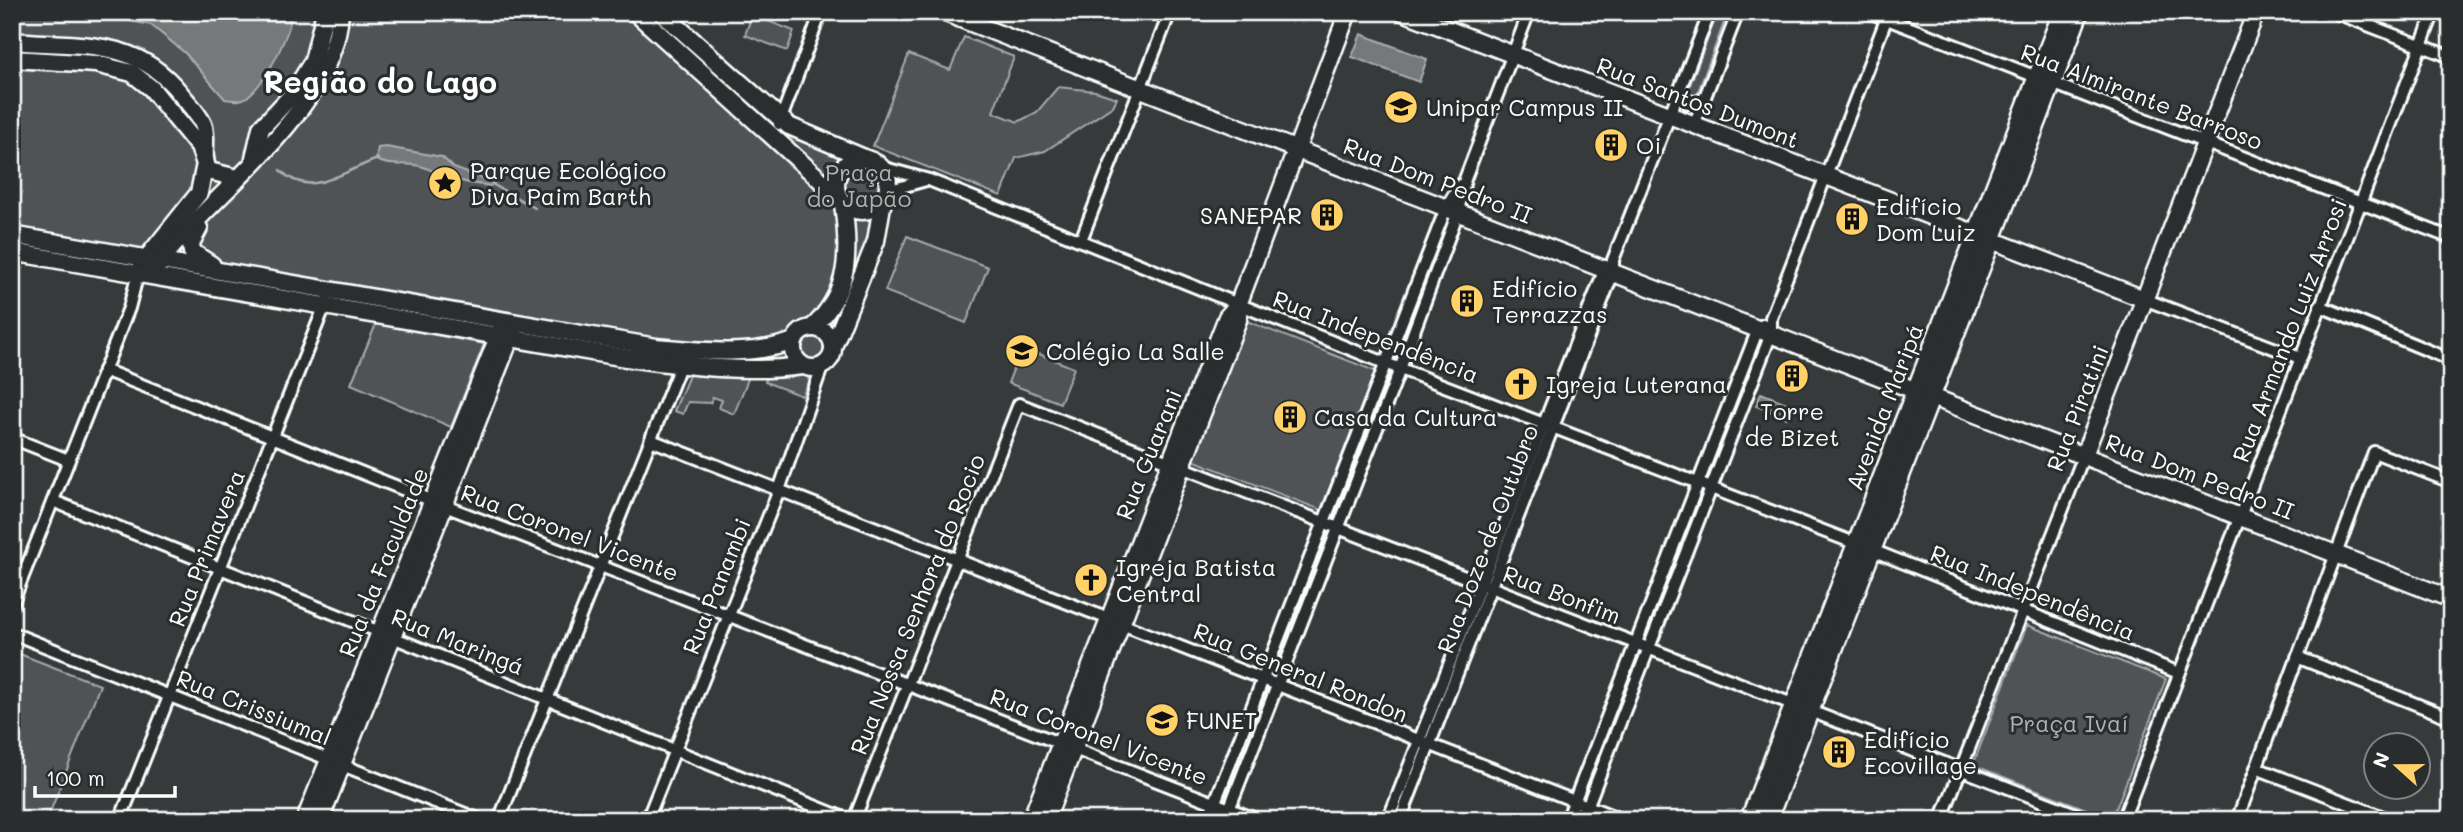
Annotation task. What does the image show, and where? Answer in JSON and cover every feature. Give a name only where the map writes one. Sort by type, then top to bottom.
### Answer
[{"type":"main road","name":"Avenida Maripá","points":[[1750,820],[1801,708],[1868,539],[2037,102],[2052,61],[2063,12]]},
{"type":"main road","name":"Avenida Maripá","points":[[2052,61],[2079,12]]},
{"type":"main road","name":"Avenida Maripá","points":[[1766,820],[1801,708]]},
{"type":"street","points":[[253,160],[261,128],[292,96],[309,69],[325,12]]},
{"type":"street","points":[[328,299],[240,275],[202,261],[192,252],[194,236],[217,202],[298,112],[320,81],[337,41],[340,12]]},
{"type":"street","points":[[635,12],[774,136],[840,200],[857,211],[866,211],[885,195],[929,180]]},
{"type":"street","points":[[12,274],[17,245],[507,330],[684,357],[777,368],[822,367],[830,359],[876,241],[886,176],[875,163],[805,134],[780,118],[661,12]]},
{"type":"street","points":[[774,136],[821,12]]},
{"type":"street","name":"Rua Dom Pedro II","points":[[943,12],[1452,210],[1767,327],[1928,383],[2084,454],[2451,599]]},
{"type":"street","points":[[1080,240],[1170,12]]},
{"type":"street","name":"Rua Guarani","points":[[1046,820],[1067,748],[1175,466],[1227,317],[1238,305],[1348,12]]},
{"type":"street","name":"Rua Santos Dumont","points":[[1403,12],[2300,358]]},
{"type":"street","points":[[1208,820],[1385,363],[1465,179],[1529,12]]},
{"type":"street","name":"Rua Doze de Outubro","points":[[1424,743],[1710,12]]},
{"type":"street","points":[[1694,125],[1738,12]]},
{"type":"street","name":"Rua Almirante Barroso","points":[[1869,12],[1888,16],[2451,238]]},
{"type":"street","name":"Rua Piratini","points":[[1941,820],[2256,12]]},
{"type":"street","points":[[2334,12],[2451,57]]},
{"type":"street","name":"Rua Armando Luiz Arrosi","points":[[2123,820],[2434,12]]},
{"type":"street","points":[[1582,820],[1711,488],[1767,327],[1888,16]]},
{"type":"street","points":[[12,41],[108,48],[145,61],[165,75],[200,118],[205,137],[203,182],[192,205],[148,267],[129,308],[12,604]]},
{"type":"street","points":[[12,59],[96,64],[132,73],[151,88],[195,140],[205,164],[214,174],[237,177]]},
{"type":"street","points":[[1680,90],[1688,103],[1704,100]]},
{"type":"street","points":[[684,357],[754,350],[794,341],[803,331],[811,328],[832,305],[846,274],[848,236],[835,184],[845,165],[860,159],[875,163]]},
{"type":"street","name":"Rua Independência","points":[[875,163],[929,180],[1399,369],[1711,488],[1868,539],[2022,610],[2179,673]]},
{"type":"street","points":[[148,267],[217,202]]},
{"type":"street","points":[[1225,820],[1399,369],[1452,210]]},
{"type":"street","points":[[148,267],[240,275]]},
{"type":"street","name":"Rua Primavera","points":[[120,820],[328,299]]},
{"type":"street","points":[[2320,306],[2451,360]]},
{"type":"street","points":[[1567,820],[1698,482],[1767,327]]},
{"type":"street","points":[[811,328],[824,331],[834,347]]},
{"type":"street","name":"Rua da Faculdade","points":[[320,820],[336,762],[507,330]]},
{"type":"street","points":[[794,341],[793,352],[802,366]]},
{"type":"street","points":[[499,820],[684,357]]},
{"type":"street","name":"Rua Panambi","points":[[648,820],[779,489],[822,367]]},
{"type":"street","name":"Rua Coronel Vicente","points":[[104,370],[272,439],[1258,820]]},
{"type":"street","name":"Rua Bonfim","points":[[1019,404],[1634,645],[2091,820]]},
{"type":"street","name":"Rua Nossa Senhora do Rocio","points":[[851,820],[1019,404]]},
{"type":"street","points":[[12,438],[68,460]]},
{"type":"street","name":"Rua General Rondon","points":[[651,440],[1623,820]]},
{"type":"street","points":[[2236,820],[2374,453],[2451,482]]},
{"type":"street","name":"Rua Maringá","points":[[53,500],[851,820]]},
{"type":"street","name":"Rua Crissiumal","points":[[12,633],[480,820]]},
{"type":"street","points":[[2297,657],[2451,718]]},
{"type":"street","points":[[1388,820],[1424,743]]},
{"type":"street","points":[[1400,820],[1424,743]]},
{"type":"street","name":"Rua Guarani","points":[[1031,820],[1067,748]]},
{"type":"street","name":"Rua da Faculdade","points":[[304,820],[336,762]]},
{"type":"street","points":[[2256,768],[2391,820]]},
{"type":"green space","name":"Parque Ecológico Diva Paim Barth","points":[[12,12],[661,12],[783,128],[875,165],[883,184],[879,209],[830,359],[791,364],[668,357],[12,250]]},
{"type":"green space","points":[[1718,12],[1728,12],[1696,97],[1687,93]]},
{"type":"green space","points":[[752,15],[794,31],[787,51],[745,35]]},
{"type":"green space","points":[[964,37],[1014,57],[993,112],[1018,122],[1037,112],[1058,87],[1095,91],[1117,98],[1113,106],[1045,151],[1016,158],[1001,196],[873,146],[909,54],[950,70]]},
{"type":"green space","points":[[907,236],[988,267],[966,323],[885,291]]},
{"type":"green space","points":[[1244,320],[1375,371],[1321,510],[1190,459]]},
{"type":"green space","points":[[376,324],[484,344],[451,427],[351,384]]},
{"type":"green space","points":[[1022,347],[1074,368],[1060,403],[1008,383]]},
{"type":"green space","points":[[770,370],[807,372],[809,382],[802,396],[765,382]]},
{"type":"green space","points":[[690,373],[750,374],[734,414],[719,408],[722,400],[713,397],[710,403],[688,402],[683,414],[674,411]]},
{"type":"green space","name":"Praça Ivaí","points":[[2027,625],[2166,679],[2112,819],[1973,765]]},
{"type":"green space","points":[[12,651],[100,685],[47,820],[12,820]]},
{"type":"shaded area","points":[[84,12],[292,12],[287,34],[269,70],[255,90],[242,100],[236,100],[225,99],[185,53],[151,25]]},
{"type":"shaded area","points":[[1361,34],[1427,59],[1419,82],[1352,57]]},
{"type":"shaded area","points":[[386,147],[442,157],[454,168],[494,183],[490,186],[462,182],[427,168],[376,160],[378,148]]},
{"type":"shaded area","points":[[1761,393],[1792,405],[1787,418],[1756,406]]},
{"type":"waterway","points":[[280,170],[292,179],[315,183],[378,159]]},
{"type":"waterway","points":[[492,184],[535,208]]},
{"type":"place","name":"Unipar Campus II","points":[[1401,107]]},
{"type":"place","name":"Oi","points":[[1611,145]]},
{"type":"place","name":"Parque Ecológico Diva Paim Barth","points":[[445,183]]},
{"type":"place","name":"SANEPAR","points":[[1327,215]]},
{"type":"place","name":"Edifício Dom Luiz","points":[[1852,219]]},
{"type":"place","name":"Edifício Terrazzas","points":[[1467,301]]},
{"type":"place","name":"Colégio La Salle","points":[[1022,351]]},
{"type":"place","name":"Torre de Bizet","points":[[1792,376]]},
{"type":"place","name":"Igreja Luterana","points":[[1521,384]]},
{"type":"place","name":"Casa da Cultura","points":[[1290,417]]},
{"type":"place","name":"Igreja Batista Central","points":[[1091,580]]},
{"type":"place","name":"FUNET","points":[[1162,720]]},
{"type":"place","name":"Edifício Ecovillage","points":[[1839,752]]},
{"type":"district","name":"Região do Lago","points":[[380,81]]},
{"type":"park label","name":"Praça do Japão","points":[[859,185]]}]
